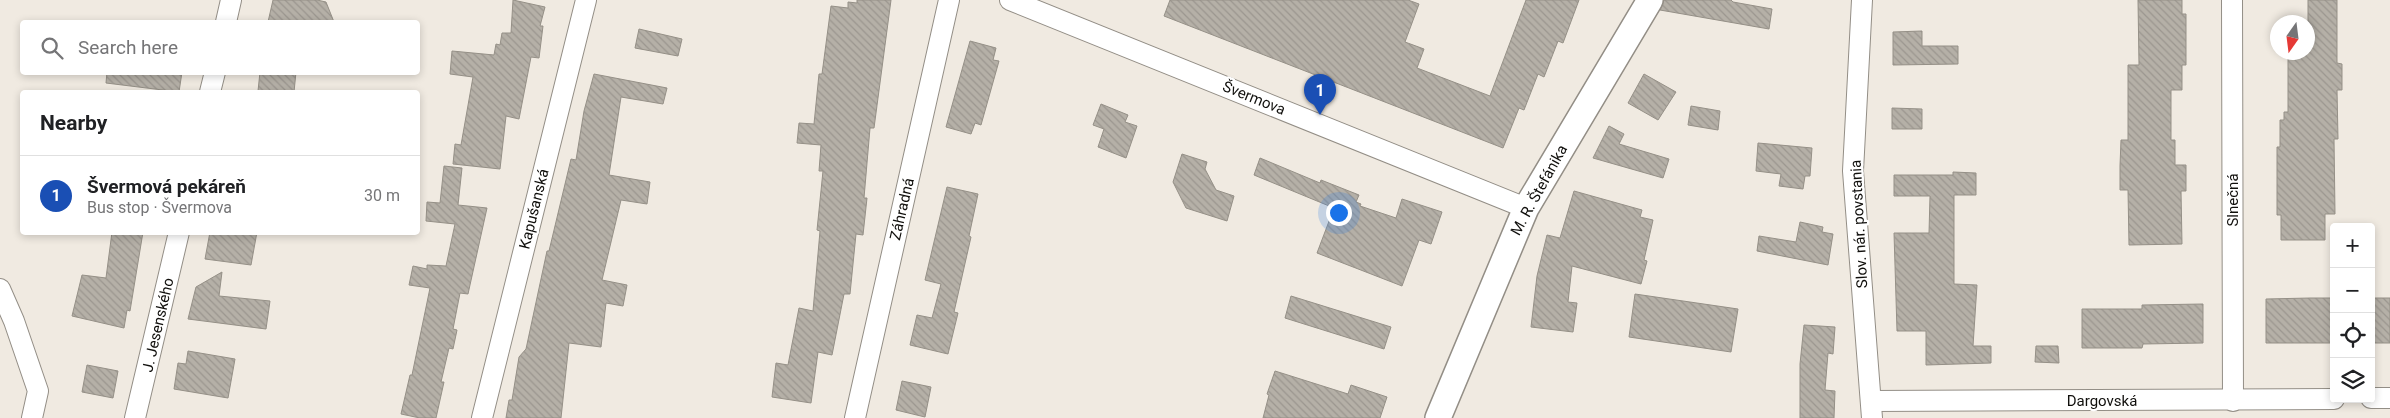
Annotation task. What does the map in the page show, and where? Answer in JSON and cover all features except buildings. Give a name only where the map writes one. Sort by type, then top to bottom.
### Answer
[{"type":"street","points":[[226,20],[231,0]]},
{"type":"street","name":"Kapušanská","points":[[482,418],[586,0]]},
{"type":"street","name":"Záhradná","points":[[854,418],[949,0]]},
{"type":"street","name":"Švermova","points":[[1010,0],[1526,208]]},
{"type":"street","name":"M. R. Štefánika","points":[[1438,418],[1526,208],[1650,0]]},
{"type":"street","name":"Slov. nár. povstania","points":[[1862,0],[1853,171],[1872,410]]},
{"type":"street","name":"Slnečná","points":[[2232,0],[2234,401]]},
{"type":"street","points":[[210,90],[214,75]]},
{"type":"street","name":"J. Jesenského","points":[[135,418],[178,235]]},
{"type":"street","points":[[0,289],[14,321],[38,391],[32,418]]},
{"type":"street","points":[[2375,398],[2390,398]]},
{"type":"street","name":"Dargovská","points":[[1872,410],[2330,399]]},
{"type":"place","name":"Švermová pekáreň","points":[[1320,115]]}]
